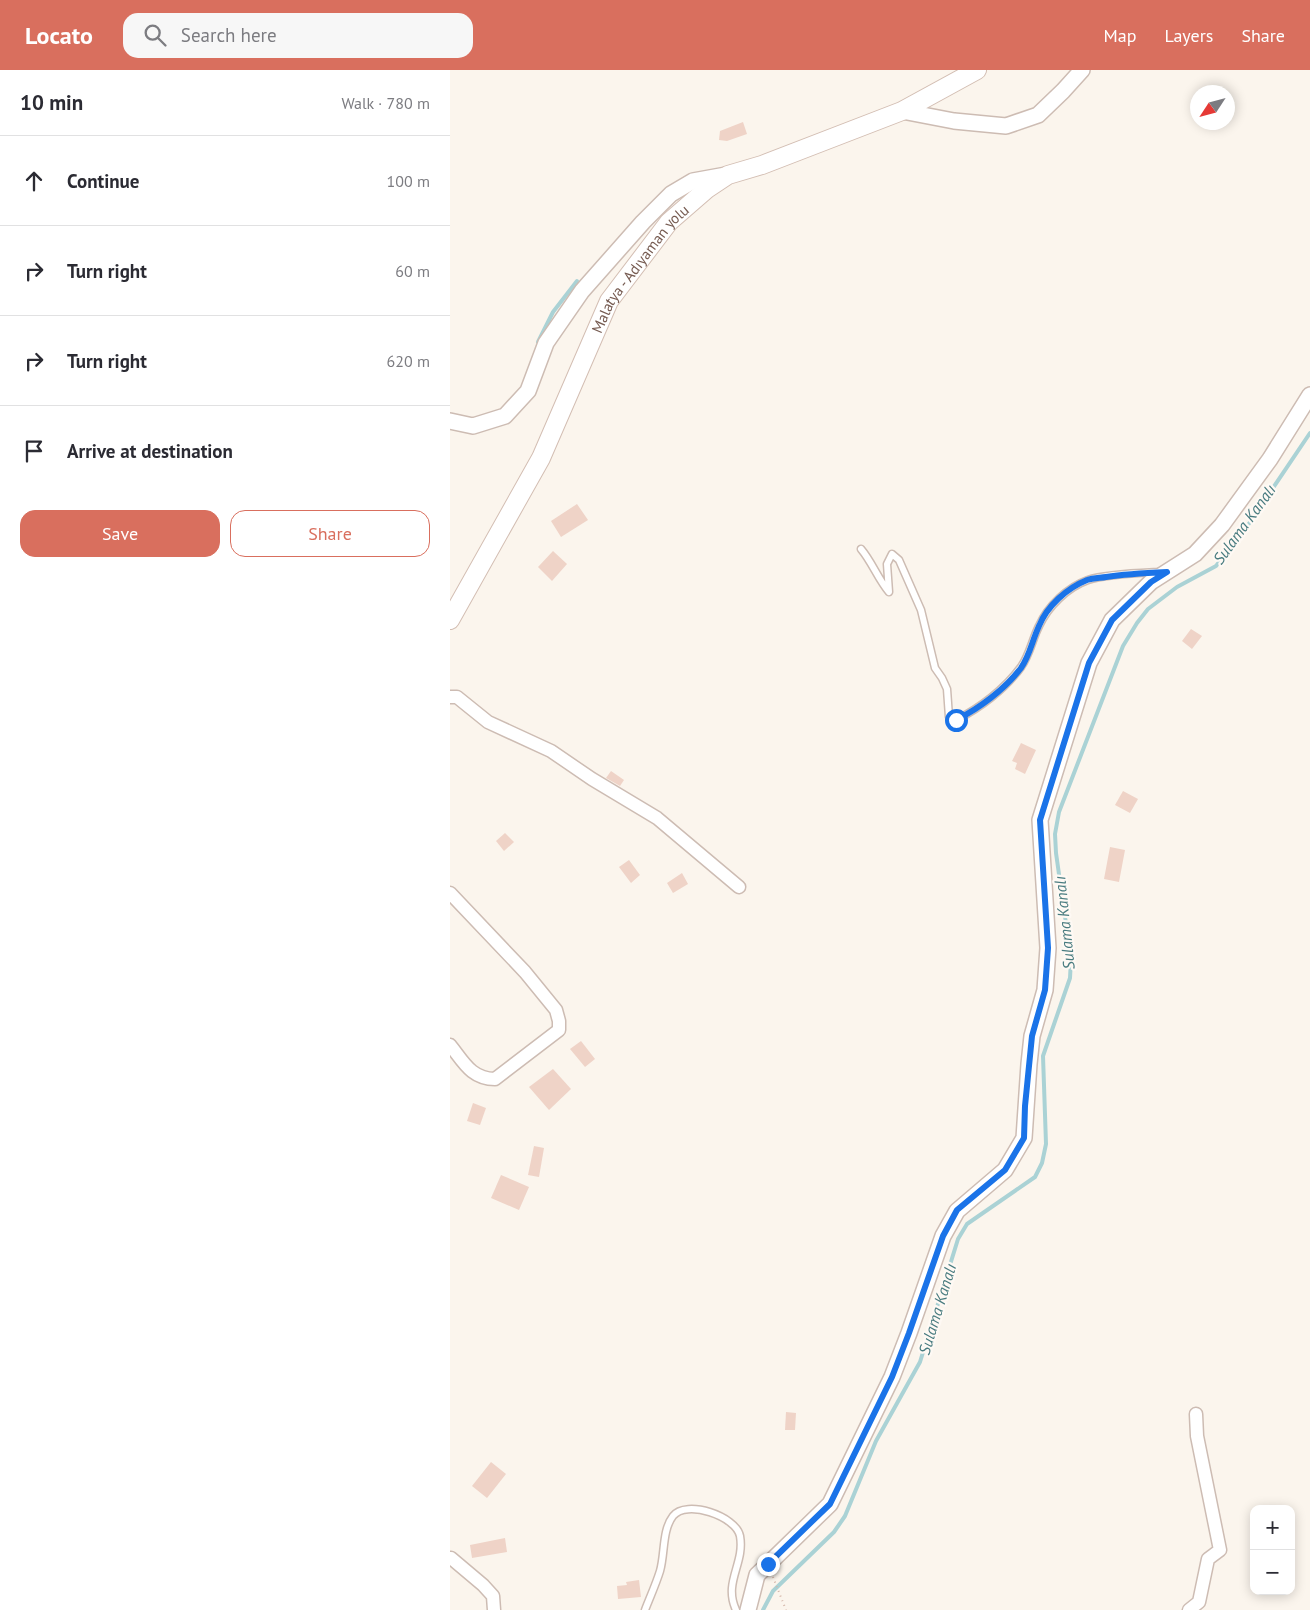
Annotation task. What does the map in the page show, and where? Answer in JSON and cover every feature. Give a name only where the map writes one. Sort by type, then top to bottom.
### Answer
[{"type":"main road","name":"Malatya - Adıyaman yolu","points":[[450,620],[541,458],[609,300],[669,222],[707,189],[728,175],[762,165],[902,111],[977,70]]},
{"type":"street","points":[[902,111],[954,122],[1006,126],[1038,115],[1064,91],[1082,70]]},
{"type":"street","points":[[450,421],[473,426],[505,416],[528,391],[546,343],[582,291],[643,222],[671,194],[694,181],[728,175]]},
{"type":"street","points":[[745,1610],[757,1575],[830,1504],[892,1377],[943,1236],[957,1210],[1005,1170],[1024,1138],[1032,1036],[1045,990],[1048,948],[1040,820],[1089,663],[1112,620],[1151,582],[1195,554],[1222,525],[1270,459],[1310,395]]},
{"type":"street","points":[[450,697],[457,697],[488,722],[551,751],[657,818],[738,888]]},
{"type":"street","points":[[450,892],[525,972],[556,1010],[559,1030],[495,1079],[484,1079],[472,1073],[450,1045]]},
{"type":"street","points":[[1189,1610],[1199,1602],[1208,1559],[1220,1550],[1197,1436],[1196,1414]]},
{"type":"street","points":[[451,1558],[493,1596],[494,1610]]},
{"type":"lane","points":[[861,549],[872,563],[883,586],[889,592],[887,564],[892,554],[899,560],[921,610],[935,668],[947,689],[949,717],[956,720],[967,715],[1001,689],[1020,668],[1030,652],[1039,625],[1052,606],[1068,589],[1089,580],[1130,574],[1167,572]]},
{"type":"lane","points":[[645,1610],[660,1570],[672,1516],[680,1509],[691,1508],[706,1511],[723,1518],[732,1523],[739,1531],[741,1546],[738,1565],[731,1587],[731,1596],[745,1610]]},
{"type":"path","points":[[775,1582],[786,1610]]},
{"type":"building","points":[[743,122],[747,134],[727,141],[719,140],[720,131]]},
{"type":"building","points":[[577,504],[588,520],[561,537],[551,521]]},
{"type":"building","points":[[553,551],[567,564],[552,581],[538,567]]},
{"type":"building","points":[[1191,629],[1202,636],[1192,649],[1182,641]]},
{"type":"building","points":[[1021,743],[1036,750],[1025,774],[1015,769],[1017,763],[1012,761]]},
{"type":"building","points":[[611,771],[624,780],[620,786],[606,778]]},
{"type":"building","points":[[1123,791],[1138,799],[1130,813],[1115,805]]},
{"type":"building","points":[[505,833],[514,842],[504,851],[496,841]]},
{"type":"building","points":[[1110,847],[1125,850],[1119,882],[1104,879]]},
{"type":"building","points":[[629,860],[640,875],[631,883],[619,867]]},
{"type":"building","points":[[682,873],[688,884],[673,893],[667,883]]},
{"type":"building","points":[[581,1041],[595,1059],[585,1067],[570,1049]]},
{"type":"building","points":[[553,1069],[571,1089],[549,1110],[529,1087]]},
{"type":"building","points":[[473,1103],[486,1108],[480,1125],[467,1121]]},
{"type":"building","points":[[534,1146],[544,1148],[539,1177],[528,1175]]},
{"type":"building","points":[[501,1175],[529,1187],[519,1210],[491,1198]]},
{"type":"building","points":[[786,1412],[796,1413],[795,1430],[785,1430]]},
{"type":"building","points":[[491,1462],[506,1474],[487,1498],[472,1486]]},
{"type":"building","points":[[505,1538],[507,1552],[472,1558],[470,1545]]},
{"type":"building","points":[[639,1580],[641,1597],[618,1599],[617,1586],[627,1585],[626,1582]]},
{"type":"waterway","name":"Sulama Kanalı","points":[[538,342],[553,312],[577,281]]},
{"type":"waterway","name":"Sulama Kanalı","points":[[763,1610],[773,1591],[834,1532],[845,1516],[876,1441],[920,1362],[958,1239],[967,1224],[1035,1177],[1042,1163],[1046,1144],[1043,1056],[1070,978],[1071,959],[1055,834],[1059,812],[1123,646],[1148,609],[1177,587],[1216,566],[1248,525],[1310,433]]},
{"type":"route","points":[[768,1564],[830,1504],[892,1377],[943,1236],[957,1210],[1005,1170],[1024,1138],[1025,1106],[1032,1036],[1045,990],[1048,948],[1040,820],[1089,663],[1112,620],[1151,582],[1167,572],[1130,574],[1089,580],[1068,589],[1052,606],[1039,625],[1030,652],[1020,668],[1001,689],[967,715],[956,720]]}]
